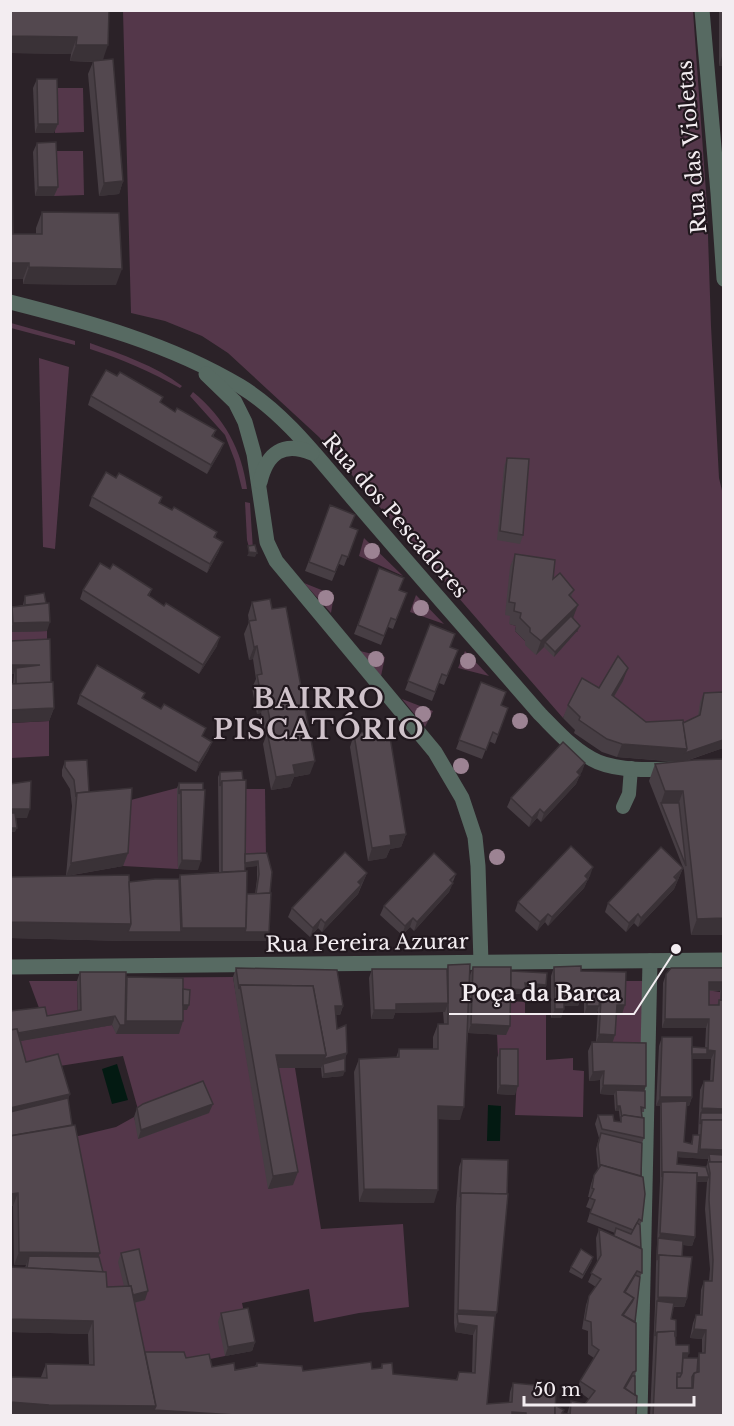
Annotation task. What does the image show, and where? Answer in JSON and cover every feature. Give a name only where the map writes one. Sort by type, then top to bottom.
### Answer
[{"type":"street","name":"Rua das Violetas","points":[[702,10],[723,279]]},
{"type":"street","name":"Rua dos Pescadores","points":[[10,302],[80,320],[190,360],[263,402],[312,453],[540,714],[562,735],[586,755],[600,762],[632,768],[691,768]]},
{"type":"street","points":[[190,360],[235,402],[245,422],[252,446],[267,542],[276,561],[435,752],[462,798],[475,837],[481,963]]},
{"type":"street","points":[[259,487],[267,462],[285,448],[299,448],[312,453]]},
{"type":"street","name":"Rua Pereira Azurar","points":[[10,967],[723,960]]},
{"type":"street","points":[[640,1416],[650,961]]},
{"type":"lane","points":[[623,807],[629,794],[632,768]]},
{"type":"shaded area","points":[[123,11],[693,11],[707,206],[719,478],[724,499],[723,700],[697,724],[642,735],[595,701],[577,691],[563,718],[319,437],[228,353],[202,336],[165,321],[131,313]],"holes":[[[510,616],[578,631],[543,647],[526,645],[515,631],[516,626],[510,624]]]},
{"type":"shaded area","points":[[53,88],[83,88],[84,132],[55,133]]},
{"type":"shaded area","points":[[53,151],[83,151],[84,195],[54,196]]},
{"type":"shaded area","points":[[11,323],[75,341],[75,345],[11,328]]},
{"type":"shaded area","points":[[90,343],[149,366],[182,386],[180,388],[136,366],[90,349]]},
{"type":"shaded area","points":[[39,358],[69,367],[55,549],[43,547]]},
{"type":"shaded area","points":[[193,392],[214,412],[230,435],[241,461],[247,489],[242,489],[225,435],[190,396]]},
{"type":"shaded area","points":[[245,502],[250,503],[253,550],[250,551],[247,540]]},
{"type":"shaded area","points":[[364,538],[403,576],[359,556]]},
{"type":"shaded area","points":[[304,583],[334,595],[331,613]]},
{"type":"shaded area","points":[[416,595],[444,624],[410,612]]},
{"type":"shaded area","points":[[47,631],[47,647],[11,650],[10,632]]},
{"type":"shaded area","points":[[360,651],[385,657],[381,676]]},
{"type":"shaded area","points":[[465,651],[489,676],[458,668]]},
{"type":"shaded area","points":[[402,699],[433,711],[425,727]]},
{"type":"shaded area","points":[[49,721],[49,756],[11,758],[11,723]]},
{"type":"shaded area","points":[[177,788],[178,869],[123,866],[127,801]]},
{"type":"shaded area","points":[[243,789],[265,789],[266,857],[242,859]]},
{"type":"shaded area","points":[[233,977],[269,1189],[293,1184],[272,1068],[295,1068],[321,1229],[403,1224],[409,1307],[359,1313],[314,1322],[309,1289],[242,1303],[245,1317],[225,1356],[205,1360],[140,1361],[126,1299],[103,1300],[70,1138],[116,1127],[134,1117],[140,1138],[139,1113],[123,1056],[47,1068],[21,1075],[12,1042],[112,1025],[117,1034],[178,1034],[99,978]]},
{"type":"shaded area","points":[[29,981],[77,981],[78,1019],[42,1016]]},
{"type":"shaded area","points":[[623,981],[643,981],[643,1052],[596,1043],[614,1014],[622,1014]]},
{"type":"shaded area","points":[[706,990],[720,992],[720,1005],[706,1014]]},
{"type":"shaded area","points":[[508,1001],[525,1002],[525,1013],[546,1015],[546,1060],[573,1058],[573,1070],[584,1071],[583,1117],[515,1115],[518,1057],[498,1057],[497,1034],[506,1035]]},
{"type":"shaded area","points":[[117,1064],[128,1100],[112,1104],[102,1069]]},
{"type":"shaded area","points":[[488,1105],[501,1106],[500,1141],[487,1141]]},
{"type":"building","points":[[10,10],[109,10],[108,45],[76,45],[77,37],[10,36]]},
{"type":"building","points":[[10,51],[13,234],[42,234],[42,212],[119,213],[122,269],[29,267],[29,263],[10,263]]},
{"type":"building","points":[[113,59],[123,181],[104,183],[93,61]]},
{"type":"building","points":[[37,79],[57,79],[58,124],[38,124]]},
{"type":"building","points":[[56,142],[58,187],[38,187],[37,143]]},
{"type":"building","points":[[106,370],[117,376],[120,372],[163,397],[160,402],[175,412],[177,408],[216,430],[212,436],[224,443],[211,465],[91,396]]},
{"type":"building","points":[[507,458],[529,459],[523,535],[500,531]]},
{"type":"building","points":[[106,472],[116,478],[119,473],[162,497],[159,503],[172,510],[174,507],[217,532],[214,537],[223,542],[210,564],[92,497]]},
{"type":"building","points":[[330,505],[355,515],[350,527],[358,530],[348,557],[342,555],[335,572],[309,562]]},
{"type":"building","points":[[255,545],[257,553],[249,552],[248,546]]},
{"type":"building","points":[[515,554],[555,560],[553,579],[560,573],[574,590],[569,595],[578,605],[541,641],[530,632],[530,628],[520,618],[521,613],[514,611],[515,603],[509,602]]},
{"type":"building","points":[[100,563],[110,569],[113,564],[152,589],[148,595],[164,606],[166,603],[220,637],[203,665],[83,590]]},
{"type":"building","points":[[379,568],[404,578],[399,590],[407,593],[396,620],[391,618],[384,636],[358,625]]},
{"type":"building","points":[[44,593],[46,603],[25,605],[25,596]]},
{"type":"building","points":[[270,599],[272,609],[286,607],[315,761],[293,765],[295,774],[276,777],[267,731],[272,730],[266,700],[262,700],[257,675],[262,674],[257,646],[254,647],[249,621],[256,620],[252,602]]},
{"type":"building","points":[[49,603],[50,622],[13,623],[12,607]]},
{"type":"building","points":[[571,616],[580,626],[555,652],[545,642]]},
{"type":"building","points":[[430,624],[455,634],[450,647],[458,650],[447,676],[442,674],[435,692],[408,681]]},
{"type":"building","points":[[50,639],[51,683],[16,684],[16,668],[40,665],[10,665],[10,641]]},
{"type":"building","points":[[618,656],[628,668],[612,695],[646,722],[683,720],[687,749],[622,744],[607,739],[579,720],[580,717],[568,705],[582,678],[599,688]]},
{"type":"building","points":[[97,665],[145,693],[142,698],[161,709],[164,704],[206,728],[202,736],[212,742],[199,763],[80,695]]},
{"type":"building","points":[[53,682],[54,708],[10,710],[10,684]]},
{"type":"building","points":[[481,682],[506,692],[501,705],[508,708],[498,735],[493,732],[486,750],[459,740]]},
{"type":"building","points":[[723,692],[723,740],[685,753],[687,749],[683,723],[700,715],[704,693]]},
{"type":"building","points":[[371,731],[373,740],[390,737],[406,834],[390,836],[391,845],[372,848],[354,734]]},
{"type":"building","points":[[563,742],[585,763],[577,772],[580,775],[544,813],[540,809],[532,818],[511,798]]},
{"type":"building","points":[[723,759],[723,918],[697,919],[683,791],[665,791],[655,764]]},
{"type":"building","points":[[87,760],[89,792],[77,793],[76,797],[74,780],[65,767],[65,761]]},
{"type":"building","points":[[242,771],[243,780],[222,781],[220,786],[220,772]]},
{"type":"building","points":[[246,780],[245,871],[222,872],[222,781]]},
{"type":"building","points":[[31,781],[30,809],[10,809],[10,784]]},
{"type":"building","points":[[179,783],[203,783],[203,790],[181,790],[179,794]]},
{"type":"building","points":[[132,788],[128,853],[71,863],[77,793]]},
{"type":"building","points":[[181,790],[205,790],[201,861],[182,860]]},
{"type":"building","points":[[661,803],[679,803],[686,866]]},
{"type":"building","points":[[10,813],[15,813],[17,828],[10,828]]},
{"type":"building","points":[[571,846],[593,867],[585,876],[588,879],[552,917],[548,914],[540,922],[518,902]]},
{"type":"building","points":[[661,847],[683,868],[674,877],[677,880],[641,918],[638,914],[629,923],[608,903]]},
{"type":"building","points":[[345,852],[367,873],[358,882],[361,885],[325,923],[321,919],[313,928],[292,908]]},
{"type":"building","points":[[267,853],[272,872],[270,893],[256,894],[258,861],[245,863],[245,854]]},
{"type":"building","points":[[434,853],[456,874],[450,880],[453,883],[417,922],[413,918],[405,926],[384,906]]},
{"type":"building","points":[[247,871],[246,928],[182,928],[180,875]]},
{"type":"building","points":[[129,875],[131,924],[10,922],[10,877]]},
{"type":"building","points":[[179,879],[181,932],[128,932],[131,924],[129,882]]},
{"type":"building","points":[[271,893],[269,932],[245,932],[247,894]]},
{"type":"building","points":[[470,964],[464,1107],[438,1106],[438,1190],[364,1189],[359,1059],[399,1057],[399,1049],[438,1049],[438,1024],[448,1024],[448,965]]},
{"type":"building","points":[[581,966],[581,971],[626,972],[625,1005],[617,1005],[615,1035],[599,1034],[601,999],[599,1006],[587,1006],[587,989],[581,989],[582,997],[564,998],[564,1009],[555,1009],[554,967]]},
{"type":"building","points":[[473,967],[511,967],[510,1026],[471,1024]]},
{"type":"building","points":[[236,968],[337,970],[343,1006],[335,1006],[337,1029],[346,1025],[347,1053],[324,1059],[326,1055],[313,986],[240,985],[239,989]]},
{"type":"building","points":[[671,968],[723,968],[723,982],[709,982],[709,1005],[719,1005],[719,1000],[723,1000],[723,1109],[702,1108],[704,1081],[713,1081],[715,1051],[708,1050],[709,1019],[665,1019],[666,974]]},
{"type":"building","points":[[372,969],[447,969],[448,1003],[396,1004],[396,1010],[374,1010]]},
{"type":"building","points":[[511,971],[547,973],[546,985],[525,983],[526,990],[511,989]]},
{"type":"building","points":[[80,972],[126,972],[125,1025],[120,1025],[115,1016],[18,1033],[17,1029],[10,1030],[10,1011],[45,1007],[47,1016],[81,1010]]},
{"type":"building","points":[[127,977],[183,978],[183,1021],[126,1021]]},
{"type":"building","points":[[240,985],[313,986],[326,1055],[276,1055],[298,1172],[273,1176]]},
{"type":"building","points":[[183,989],[190,990],[189,1005],[183,1005]]},
{"type":"building","points":[[17,1029],[26,1062],[58,1054],[70,1094],[10,1108],[10,1030]]},
{"type":"building","points":[[662,1037],[692,1037],[692,1097],[660,1097]]},
{"type":"building","points":[[592,1042],[646,1043],[646,1086],[603,1085],[604,1071],[593,1072]]},
{"type":"building","points":[[692,1047],[707,1048],[707,1054],[692,1054]]},
{"type":"building","points":[[500,1049],[518,1049],[518,1086],[500,1085]]},
{"type":"building","points":[[345,1058],[345,1071],[324,1074],[323,1064]]},
{"type":"building","points":[[203,1081],[213,1104],[141,1130],[137,1108]]},
{"type":"building","points":[[616,1090],[645,1091],[645,1108],[641,1107],[642,1118],[624,1115],[622,1117],[620,1106],[617,1106]]},
{"type":"building","points":[[68,1098],[72,1125],[10,1136],[10,1112]]},
{"type":"building","points":[[687,1101],[684,1142],[692,1144],[693,1135],[700,1135],[698,1154],[678,1152],[677,1164],[706,1167],[709,1177],[697,1177],[697,1173],[663,1172],[662,1177],[661,1102]]},
{"type":"building","points":[[701,1113],[723,1113],[723,1120],[702,1120],[700,1124]]},
{"type":"building","points":[[598,1115],[613,1115],[614,1121],[621,1122],[621,1117],[624,1115],[644,1118],[644,1138],[602,1129]]},
{"type":"building","points":[[702,1120],[723,1120],[723,1150],[700,1149]]},
{"type":"building","points":[[75,1125],[100,1253],[19,1252],[18,1193],[10,1194],[10,1136]]},
{"type":"building","points":[[601,1133],[642,1143],[641,1176],[601,1165],[600,1167],[598,1145]]},
{"type":"building","points":[[709,1154],[723,1155],[723,1162],[710,1162]]},
{"type":"building","points":[[462,1159],[508,1160],[507,1194],[461,1193],[460,1197]]},
{"type":"building","points":[[708,1162],[723,1162],[723,1416],[653,1416],[657,1332],[675,1331],[676,1345],[689,1345],[689,1353],[683,1353],[682,1373],[677,1373],[677,1388],[693,1388],[694,1373],[699,1372],[699,1353],[705,1353],[706,1330],[694,1329],[696,1315],[702,1315],[704,1281],[712,1281]]},
{"type":"building","points":[[601,1165],[643,1177],[645,1194],[642,1221],[639,1219],[633,1230],[590,1213],[595,1200],[590,1198],[594,1189],[592,1188],[594,1175]]},
{"type":"building","points":[[663,1172],[697,1173],[695,1237],[660,1233]]},
{"type":"building","points":[[461,1193],[508,1194],[497,1312],[458,1310]]},
{"type":"building","points":[[637,1223],[640,1225],[641,1248],[614,1236],[616,1228],[631,1234]]},
{"type":"building","points":[[599,1229],[642,1249],[642,1273],[637,1271],[624,1292],[634,1298],[622,1315],[636,1323],[636,1371],[633,1372],[624,1388],[637,1396],[636,1416],[570,1416],[571,1401],[585,1404],[595,1391],[580,1381],[599,1350],[592,1345],[591,1322],[585,1320],[589,1296],[601,1279],[591,1273],[601,1255]]},
{"type":"building","points":[[658,1238],[683,1241],[682,1257],[659,1255],[657,1260]]},
{"type":"building","points":[[139,1249],[148,1291],[133,1295],[121,1253]]},
{"type":"building","points":[[581,1249],[593,1257],[583,1275],[571,1267]]},
{"type":"building","points":[[659,1255],[692,1257],[687,1298],[658,1297]]},
{"type":"building","points":[[29,1256],[99,1257],[103,1272],[27,1268]]},
{"type":"building","points":[[10,1267],[106,1272],[107,1287],[131,1286],[156,1406],[49,1405],[10,1402],[10,1377],[47,1378],[46,1364],[94,1365],[93,1321],[10,1319]]},
{"type":"building","points":[[635,1275],[640,1277],[635,1322],[623,1315],[634,1298],[625,1292]]},
{"type":"building","points":[[657,1301],[674,1303],[671,1319],[676,1320],[676,1336],[675,1331],[657,1332],[655,1336]]},
{"type":"building","points":[[248,1308],[255,1342],[228,1347],[221,1313]]},
{"type":"building","points":[[457,1314],[495,1316],[487,1404],[512,1402],[513,1383],[556,1387],[555,1416],[526,1416],[526,1413],[512,1412],[512,1416],[252,1416],[154,1410],[156,1406],[145,1352],[184,1352],[186,1358],[209,1354],[212,1367],[234,1363],[235,1370],[257,1366],[257,1363],[302,1366],[303,1371],[371,1362],[372,1369],[382,1368],[382,1364],[392,1363],[393,1374],[457,1380],[459,1372],[475,1373],[477,1326],[458,1323]]},
{"type":"building","points":[[683,1358],[698,1358],[697,1372],[692,1377],[692,1388],[677,1388],[677,1377],[680,1377],[682,1373]]},
{"type":"building","points":[[632,1376],[635,1376],[635,1395],[625,1388]]},
{"type":"building","points":[[555,1405],[564,1410],[562,1413],[568,1416],[555,1416]]},
{"type":"place","name":"Poça da Barca","points":[[676,949]]},
{"type":"district","name":"BAIRRO PISCATÓRIO","points":[[319,714]]}]
